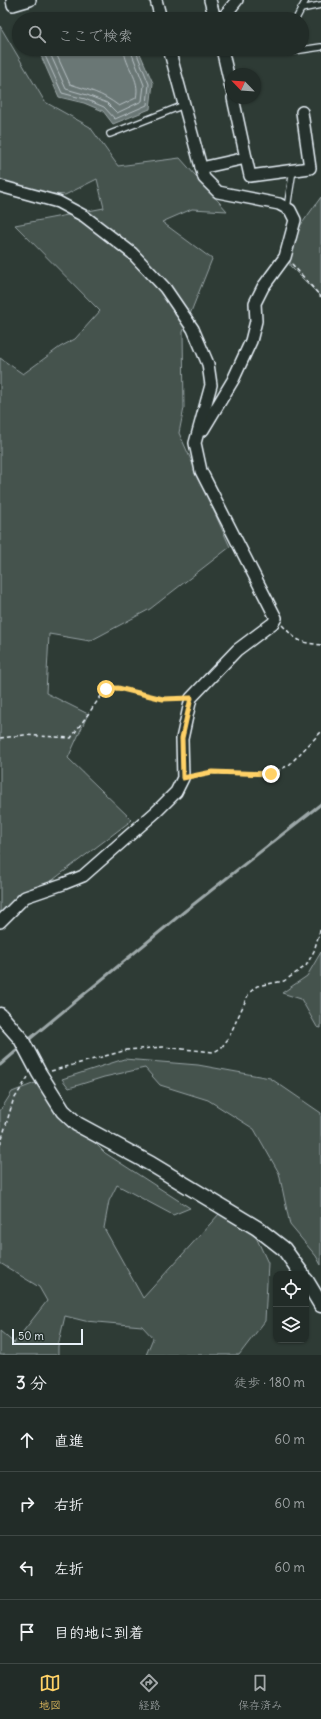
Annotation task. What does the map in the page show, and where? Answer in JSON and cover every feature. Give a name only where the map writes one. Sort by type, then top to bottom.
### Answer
[{"type":"street","points":[[12,0],[13,5],[30,0]]},
{"type":"street","points":[[156,0],[159,12]]},
{"type":"street","points":[[210,0],[213,12]]},
{"type":"street","points":[[228,12],[237,0]]},
{"type":"street","points":[[171,56],[204,178],[218,192],[280,204],[290,210],[295,220],[285,257],[263,287],[255,303],[256,321],[251,341],[233,380],[195,443]]},
{"type":"street","points":[[224,56],[226,68]]},
{"type":"street","points":[[234,104],[250,176],[310,168],[302,112]]},
{"type":"street","points":[[201,168],[246,158]]},
{"type":"street","points":[[0,186],[58,202],[84,216],[132,253],[165,288],[193,329],[208,364],[211,385],[195,443],[201,471],[276,618],[273,623],[236,650],[191,698],[182,738],[183,778],[176,792],[157,811],[83,876],[25,897],[0,922]]},
{"type":"street","points":[[0,1014],[21,1039],[37,1070],[63,1111],[77,1124],[151,1164],[257,1228],[284,1249],[300,1271]]},
{"type":"street","points":[[309,1285],[321,1306]]},
{"type":"lane","points":[[300,12],[306,0]]},
{"type":"lane","points":[[301,9],[321,6]]},
{"type":"lane","points":[[309,50],[321,48]]},
{"type":"lane","points":[[110,134],[184,105]]},
{"type":"lane","points":[[287,208],[293,170]]},
{"type":"path","points":[[285,257],[321,297]]},
{"type":"path","points":[[276,618],[294,638],[302,643],[321,645]]},
{"type":"path","points":[[0,738],[24,735],[71,738],[106,689],[118,688],[163,699],[191,698]]},
{"type":"path","points":[[183,778],[212,772],[271,774],[289,765],[321,732]]},
{"type":"path","points":[[0,1145],[13,1101],[37,1070],[127,1050],[163,1047],[214,1052],[221,1048],[228,1039],[248,993],[256,986],[284,981],[306,966],[314,951],[321,927]]},
{"type":"shaded area","points":[[0,26],[12,46],[12,56],[18,56],[45,102],[90,127],[118,166],[180,158],[227,211],[192,209],[162,222],[212,259],[183,332],[184,408],[179,433],[230,547],[150,609],[90,641],[49,634],[46,693],[88,714],[68,758],[132,820],[0,920],[0,358],[23,374],[60,347],[75,339],[100,311],[15,225],[104,208],[97,179],[65,195],[0,189]]},
{"type":"shaded area","points":[[321,197],[321,297],[290,266],[290,240]]},
{"type":"shaded area","points":[[321,952],[321,1028],[317,1027],[301,999],[282,993],[307,976]]},
{"type":"shaded area","points":[[124,1059],[198,1065],[270,1078],[321,1113],[321,1265],[316,1256],[290,1225],[279,1173],[254,1129],[208,1100],[160,1085],[145,1068],[104,1077],[69,1088],[62,1079]]},
{"type":"shaded area","points":[[35,1083],[105,1153],[190,1208],[173,1215],[117,1185],[109,1201],[104,1228],[143,1298],[220,1213],[256,1237],[268,1263],[265,1321],[239,1355],[146,1355],[153,1338],[142,1326],[85,1321],[65,1316],[58,1346],[58,1355],[0,1355],[0,1331],[14,1343],[47,1301],[39,1287],[0,1263],[0,1111],[12,1092]]},
{"type":"water","points":[[41,56],[141,56],[153,83],[150,109],[113,124],[103,111],[84,103],[59,97]]},
{"type":"waterway","points":[[26,1042],[185,911],[321,804]]},
{"type":"waterway","points":[[0,1065],[21,1047]]},
{"type":"route","points":[[106,689],[118,688],[163,699],[191,698],[182,738],[183,778],[212,772],[257,775],[271,774]]}]
